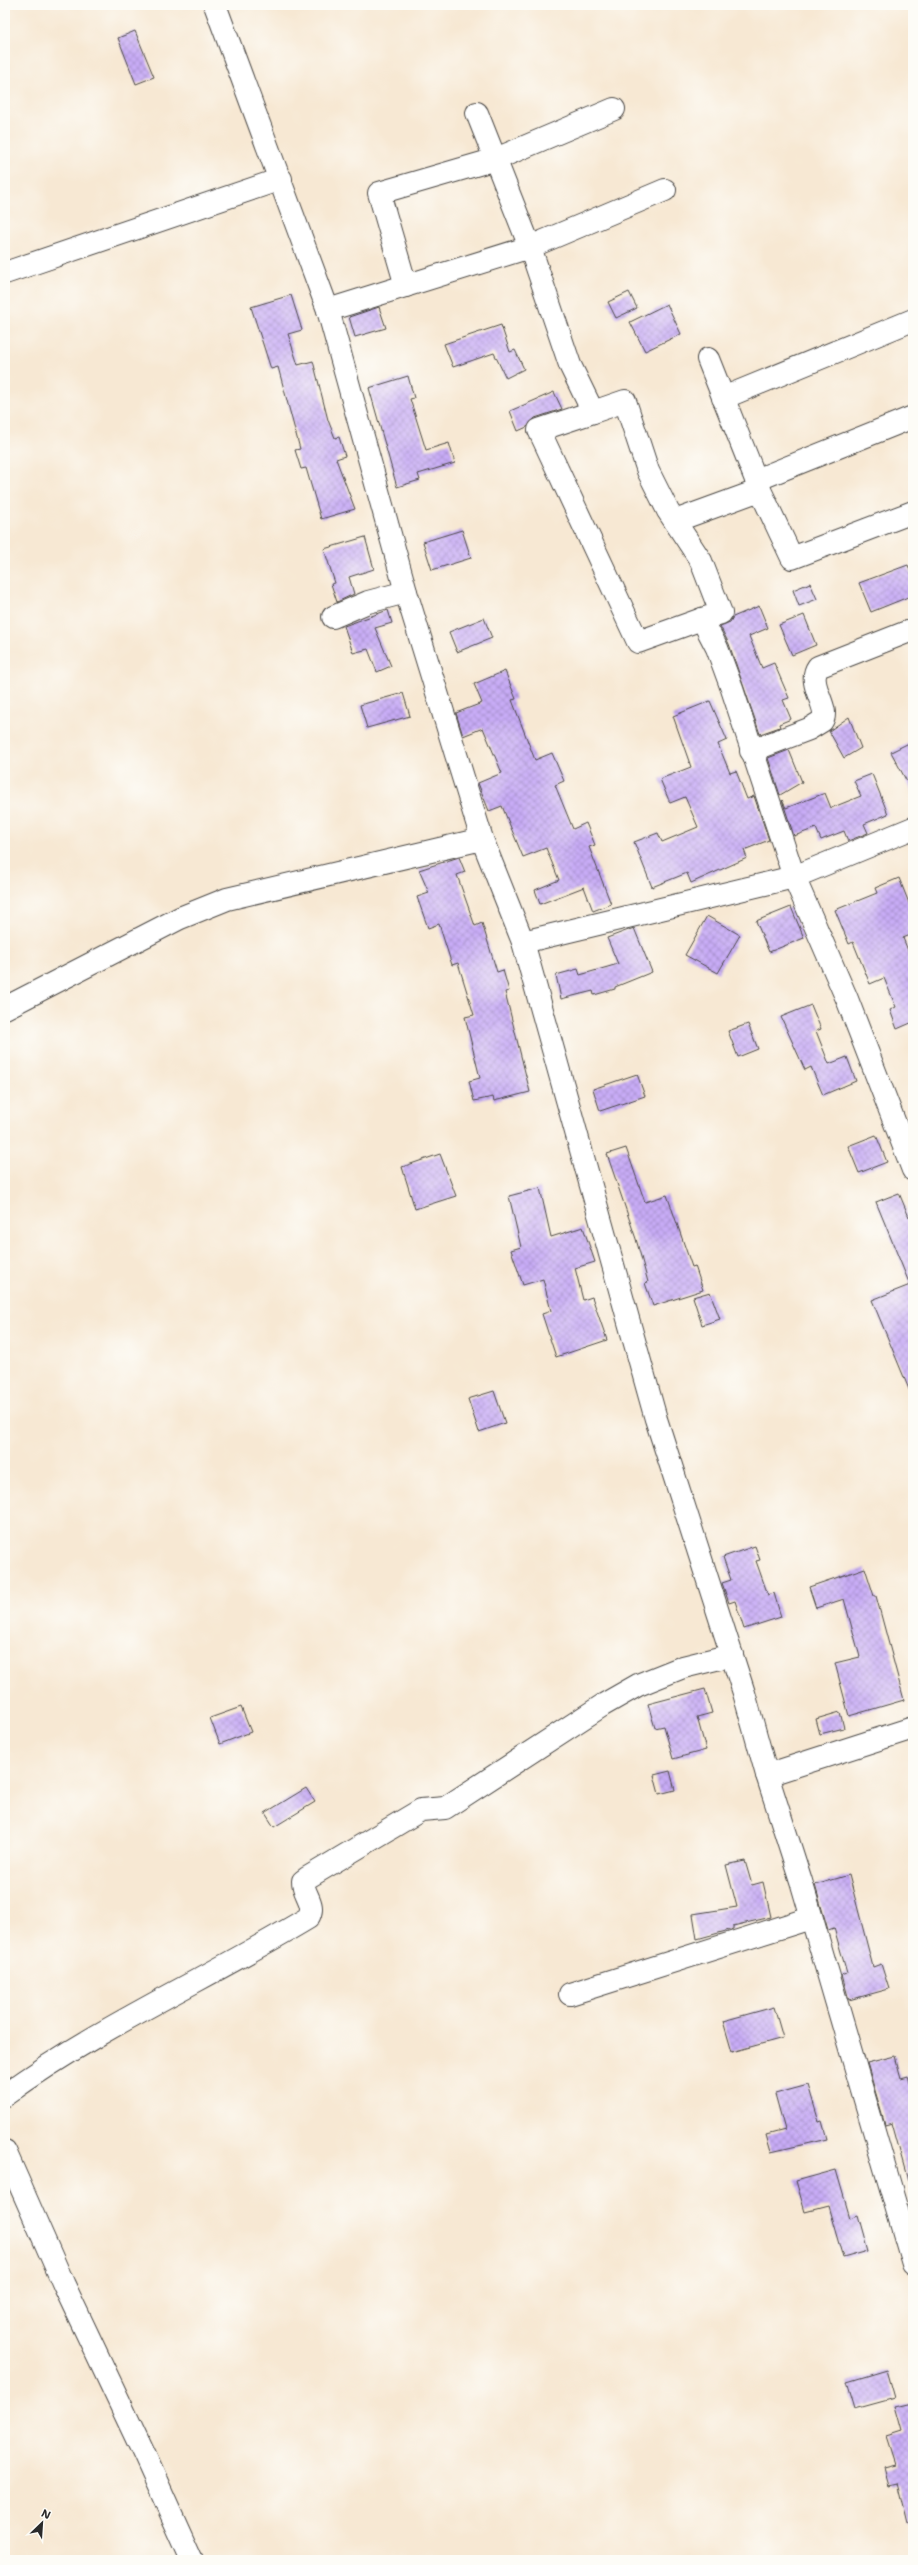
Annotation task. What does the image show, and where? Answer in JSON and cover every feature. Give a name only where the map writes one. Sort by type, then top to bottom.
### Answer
[{"type":"street","points":[[215,5],[281,179],[328,310],[406,592],[482,839],[522,942],[656,1419],[732,1655],[767,1775],[812,1918],[913,2264]]},
{"type":"street","points":[[406,286],[379,193],[496,159],[614,109]]},
{"type":"street","points":[[477,113],[530,247],[570,365],[593,412]]},
{"type":"street","points":[[5,273],[281,179]]},
{"type":"street","points":[[328,310],[530,247],[665,190]]},
{"type":"street","points":[[723,398],[913,320]]},
{"type":"street","points":[[708,359],[758,485],[792,558],[913,512]]},
{"type":"street","points":[[625,401],[648,471],[675,521],[701,561],[721,613],[638,642],[539,430],[593,412],[625,401]]},
{"type":"street","points":[[675,521],[913,417]]},
{"type":"street","points":[[333,617],[368,602],[406,592]]},
{"type":"street","points":[[702,619],[717,648],[794,877],[847,999],[913,1170]]},
{"type":"street","points":[[751,751],[809,729],[822,721],[824,714],[814,677],[818,667],[907,632]]},
{"type":"street","points":[[522,942],[794,877],[913,828]]},
{"type":"street","points":[[5,1008],[180,918],[227,899],[482,839]]},
{"type":"street","points":[[5,2095],[40,2069],[110,2027],[308,1918],[311,1913],[312,1905],[303,1885],[303,1881],[306,1878],[421,1810],[445,1808],[603,1705],[638,1684],[683,1667],[732,1655]]},
{"type":"street","points":[[767,1775],[913,1728]]},
{"type":"street","points":[[570,1994],[812,1918]]},
{"type":"street","points":[[5,2150],[64,2285],[192,2560]]},
{"type":"building","points":[[135,31],[154,77],[136,84],[118,38]]},
{"type":"building","points":[[629,292],[637,308],[616,318],[608,302]]},
{"type":"building","points":[[291,295],[302,330],[288,334],[298,365],[313,361],[328,420],[335,438],[339,437],[345,456],[336,459],[355,509],[321,519],[306,468],[301,469],[295,450],[300,449],[278,367],[271,369],[251,307]]},
{"type":"building","points":[[667,304],[681,334],[645,351],[630,322]]},
{"type":"building","points":[[379,307],[386,328],[355,337],[349,317]]},
{"type":"building","points":[[501,325],[510,352],[515,350],[524,369],[506,378],[494,353],[453,367],[444,344]]},
{"type":"building","points":[[408,376],[414,398],[410,399],[426,450],[449,443],[455,463],[418,474],[420,480],[397,487],[369,388]]},
{"type":"building","points":[[554,392],[562,409],[535,418],[527,427],[518,431],[510,411]]},
{"type":"building","points":[[462,530],[471,558],[432,570],[423,542]]},
{"type":"building","points":[[365,537],[374,569],[349,577],[354,594],[337,602],[331,584],[335,583],[324,549]]},
{"type":"building","points":[[908,565],[913,578],[913,595],[871,612],[859,583]]},
{"type":"building","points":[[810,583],[817,599],[799,606],[793,590]]},
{"type":"building","points":[[759,606],[768,628],[749,636],[762,668],[774,663],[789,698],[783,700],[791,719],[779,724],[780,727],[760,734],[729,644],[720,626],[730,622],[733,617]]},
{"type":"building","points":[[388,610],[392,623],[375,628],[391,666],[377,672],[368,649],[353,653],[344,626]]},
{"type":"building","points":[[804,615],[816,645],[792,655],[779,625]]},
{"type":"building","points":[[484,618],[492,638],[457,652],[449,632]]},
{"type":"building","points":[[505,671],[516,699],[512,700],[535,760],[552,753],[564,781],[555,785],[573,829],[586,823],[595,845],[589,847],[611,904],[593,911],[584,887],[540,904],[535,890],[559,880],[546,848],[523,857],[502,806],[489,811],[478,783],[502,773],[483,728],[463,736],[456,713],[482,703],[474,684]]},
{"type":"building","points":[[403,693],[410,716],[367,728],[360,705]]},
{"type":"building","points":[[710,701],[727,740],[718,744],[730,773],[736,771],[747,799],[754,796],[769,840],[744,850],[747,858],[691,883],[687,873],[652,887],[634,842],[658,833],[662,842],[698,827],[685,797],[670,803],[660,779],[691,767],[673,716]]},
{"type":"building","points":[[849,717],[861,748],[844,758],[829,731]]},
{"type":"building","points":[[913,741],[913,793],[891,752]]},
{"type":"building","points":[[789,750],[802,782],[780,795],[768,758]]},
{"type":"building","points":[[872,774],[888,814],[864,824],[868,833],[848,841],[844,831],[821,840],[816,828],[794,836],[782,800],[786,808],[825,793],[831,808],[861,796],[854,781]]},
{"type":"building","points":[[459,857],[465,872],[457,875],[475,926],[482,923],[497,972],[503,970],[509,991],[505,992],[530,1092],[494,1101],[493,1097],[474,1101],[469,1081],[480,1078],[465,1017],[474,1015],[458,963],[452,965],[439,924],[428,928],[417,897],[429,893],[419,870]]},
{"type":"building","points":[[899,878],[913,913],[913,934],[903,938],[913,963],[913,1022],[897,1029],[890,1010],[896,1007],[884,978],[870,984],[853,942],[849,944],[835,910],[877,893],[875,888]]},
{"type":"building","points":[[791,907],[804,938],[769,952],[756,921]]},
{"type":"building","points":[[707,916],[740,935],[718,973],[685,955]]},
{"type":"building","points":[[634,928],[652,972],[615,987],[615,989],[594,995],[593,991],[561,999],[556,975],[578,969],[580,975],[618,964],[607,938]]},
{"type":"building","points":[[811,1005],[821,1029],[816,1031],[829,1064],[847,1057],[856,1081],[823,1095],[811,1067],[805,1070],[781,1017]]},
{"type":"building","points":[[748,1024],[758,1049],[738,1057],[728,1031]]},
{"type":"building","points":[[637,1074],[645,1096],[600,1111],[593,1089]]},
{"type":"building","points":[[876,1135],[887,1162],[859,1173],[848,1146]]},
{"type":"building","points":[[626,1148],[645,1202],[667,1195],[692,1267],[695,1266],[703,1290],[653,1306],[645,1283],[648,1282],[636,1239],[607,1154]]},
{"type":"building","points":[[440,1154],[456,1196],[415,1209],[402,1167]]},
{"type":"building","points":[[540,1188],[551,1237],[583,1227],[595,1262],[575,1268],[583,1300],[592,1297],[607,1340],[556,1357],[542,1314],[551,1311],[543,1279],[523,1285],[511,1250],[521,1247],[509,1196]]},
{"type":"building","points":[[899,1193],[909,1217],[913,1215],[913,1399],[872,1300],[910,1285],[876,1202]]},
{"type":"building","points":[[710,1292],[720,1319],[702,1325],[693,1297]]},
{"type":"building","points":[[494,1391],[505,1423],[479,1432],[468,1399]]},
{"type":"building","points":[[755,1546],[760,1560],[756,1561],[768,1595],[774,1593],[781,1617],[744,1629],[735,1601],[729,1603],[722,1583],[731,1580],[723,1557]]},
{"type":"building","points":[[865,1568],[874,1596],[876,1596],[904,1700],[849,1716],[835,1663],[860,1657],[844,1599],[816,1608],[809,1587]]},
{"type":"building","points":[[705,1689],[712,1713],[697,1717],[706,1750],[673,1759],[664,1726],[655,1728],[648,1704]]},
{"type":"building","points":[[241,1707],[251,1732],[220,1744],[210,1718]]},
{"type":"building","points":[[840,1712],[844,1728],[820,1734],[816,1719]]},
{"type":"building","points":[[670,1771],[675,1790],[659,1794],[654,1775]]},
{"type":"building","points":[[306,1788],[315,1802],[274,1827],[265,1813]]},
{"type":"building","points":[[745,1861],[752,1885],[763,1882],[771,1917],[733,1926],[733,1929],[697,1939],[693,1914],[737,1907],[726,1865]]},
{"type":"building","points":[[849,1875],[873,1967],[881,1964],[889,1989],[849,2000],[842,1975],[847,1973],[834,1928],[828,1930],[815,1885]]},
{"type":"building","points":[[774,2007],[783,2038],[732,2052],[723,2021]]},
{"type":"building","points":[[895,2056],[901,2078],[908,2076],[913,2093],[913,2180],[908,2181],[892,2123],[885,2125],[867,2063]]},
{"type":"building","points":[[808,2085],[819,2122],[822,2121],[827,2139],[771,2152],[766,2135],[785,2130],[775,2094]]},
{"type":"building","points":[[836,2170],[850,2218],[858,2215],[868,2251],[843,2258],[828,2206],[805,2212],[796,2181]]},
{"type":"building","points":[[887,2370],[895,2398],[855,2409],[847,2382]]},
{"type":"building","points":[[913,2403],[913,2523],[907,2524],[897,2483],[889,2485],[884,2468],[896,2465],[887,2437],[903,2432],[896,2407]]}]
